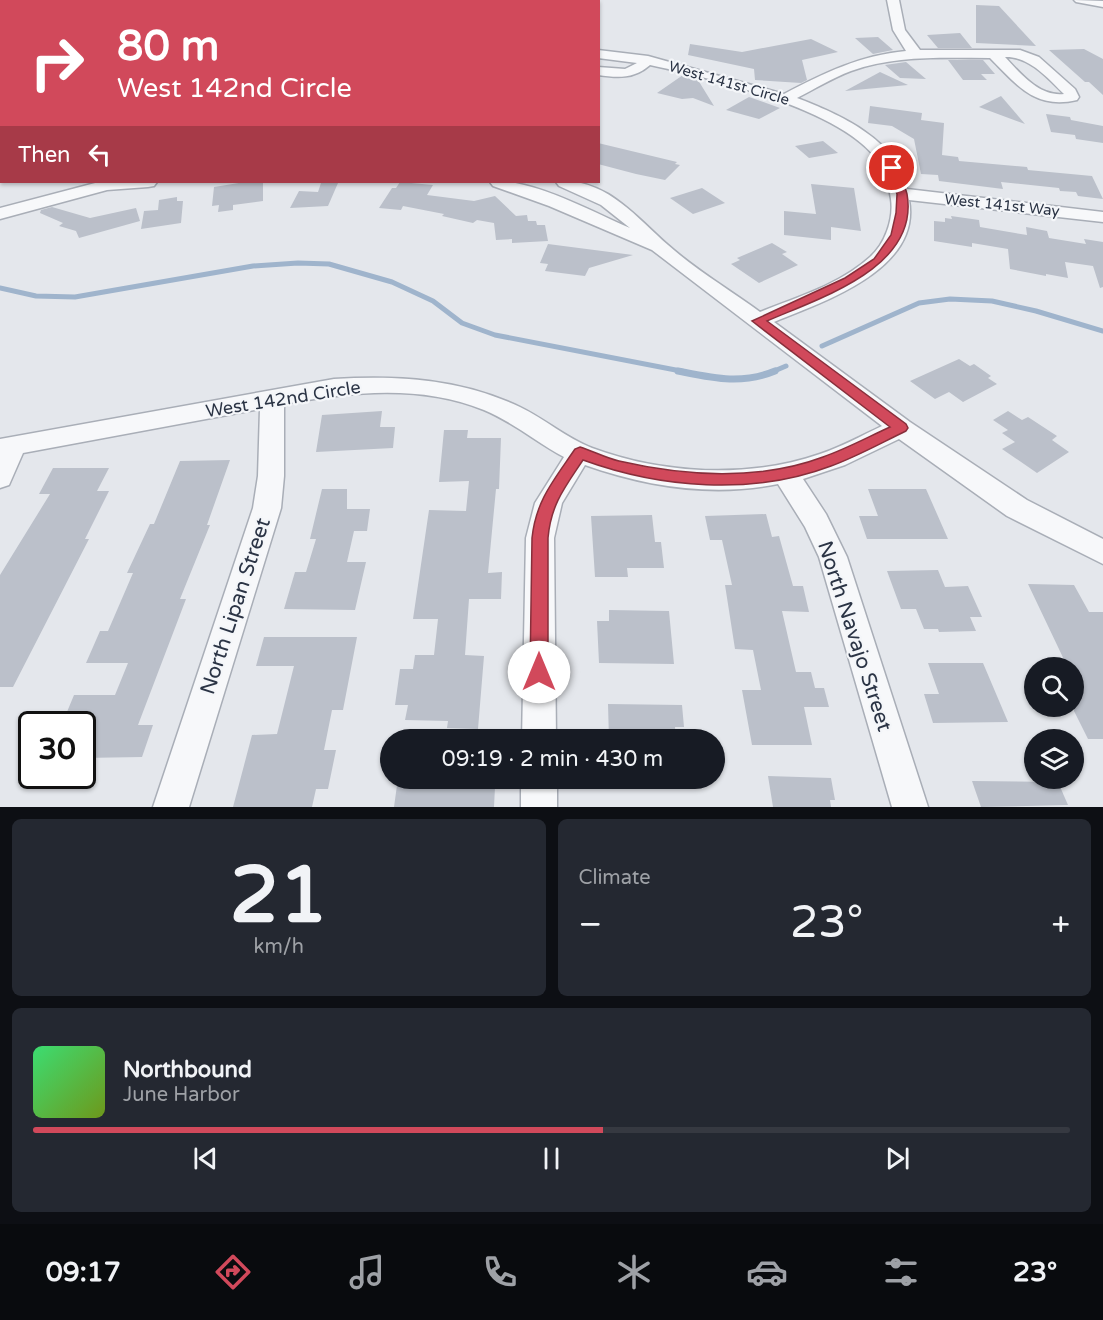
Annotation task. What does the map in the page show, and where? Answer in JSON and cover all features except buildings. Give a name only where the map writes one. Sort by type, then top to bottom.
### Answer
[{"type":"street","points":[[893,0],[897,30],[904,42],[916,54]]},
{"type":"street","points":[[1080,0],[1103,4]]},
{"type":"street","points":[[787,98],[844,69],[886,57],[916,54],[1015,53],[1034,60],[1070,92],[1071,97],[1055,99],[1036,93],[994,54]]},
{"type":"street","name":"West 141st Circle","points":[[600,54],[648,60],[787,98],[831,118],[866,139],[892,168],[902,194]]},
{"type":"street","points":[[600,70],[631,73],[637,71],[648,60]]},
{"type":"street","points":[[44,183],[52,200]]},
{"type":"street","points":[[0,214],[112,183]]},
{"type":"street","points":[[508,183],[661,249]]},
{"type":"street","points":[[568,183],[610,200],[661,249],[901,428],[1017,508],[1103,552]]},
{"type":"street","points":[[758,321],[849,281],[878,261],[896,235],[902,194]]},
{"type":"street","name":"West 141st Way","points":[[902,194],[1103,217]]},
{"type":"street","name":"West 142nd Circle","points":[[6,447],[345,386],[377,384],[427,386],[476,398],[514,415],[552,439],[580,453],[615,466],[669,476],[713,479],[751,478],[785,473],[826,462],[901,428]]},
{"type":"street","name":"North Lipan Street","points":[[171,807],[267,508],[271,476],[272,399]]},
{"type":"street","points":[[0,478],[6,447]]},
{"type":"street","points":[[539,729],[542,516],[550,498],[580,453]]},
{"type":"street","name":"North Navajo Street","points":[[785,473],[816,522],[833,557],[909,807]]},
{"type":"street","points":[[539,789],[539,807]]},
{"type":"waterway","points":[[0,288],[36,296],[75,297],[253,266],[298,263],[329,264],[392,282],[433,301],[462,323],[495,335],[686,372]]},
{"type":"waterway","points":[[822,346],[919,303],[950,299],[992,301],[1036,311],[1103,331]]},
{"type":"waterway","points":[[772,372],[786,366]]},
{"type":"waterway","points":[[678,371],[727,379],[750,378],[772,372]]},
{"type":"route","points":[[539,672],[542,516],[550,498],[580,453],[615,466],[669,476],[713,479],[751,478],[785,473],[826,462],[901,428],[758,321],[849,281],[878,261],[896,235],[901,213],[902,194],[892,168]]}]
